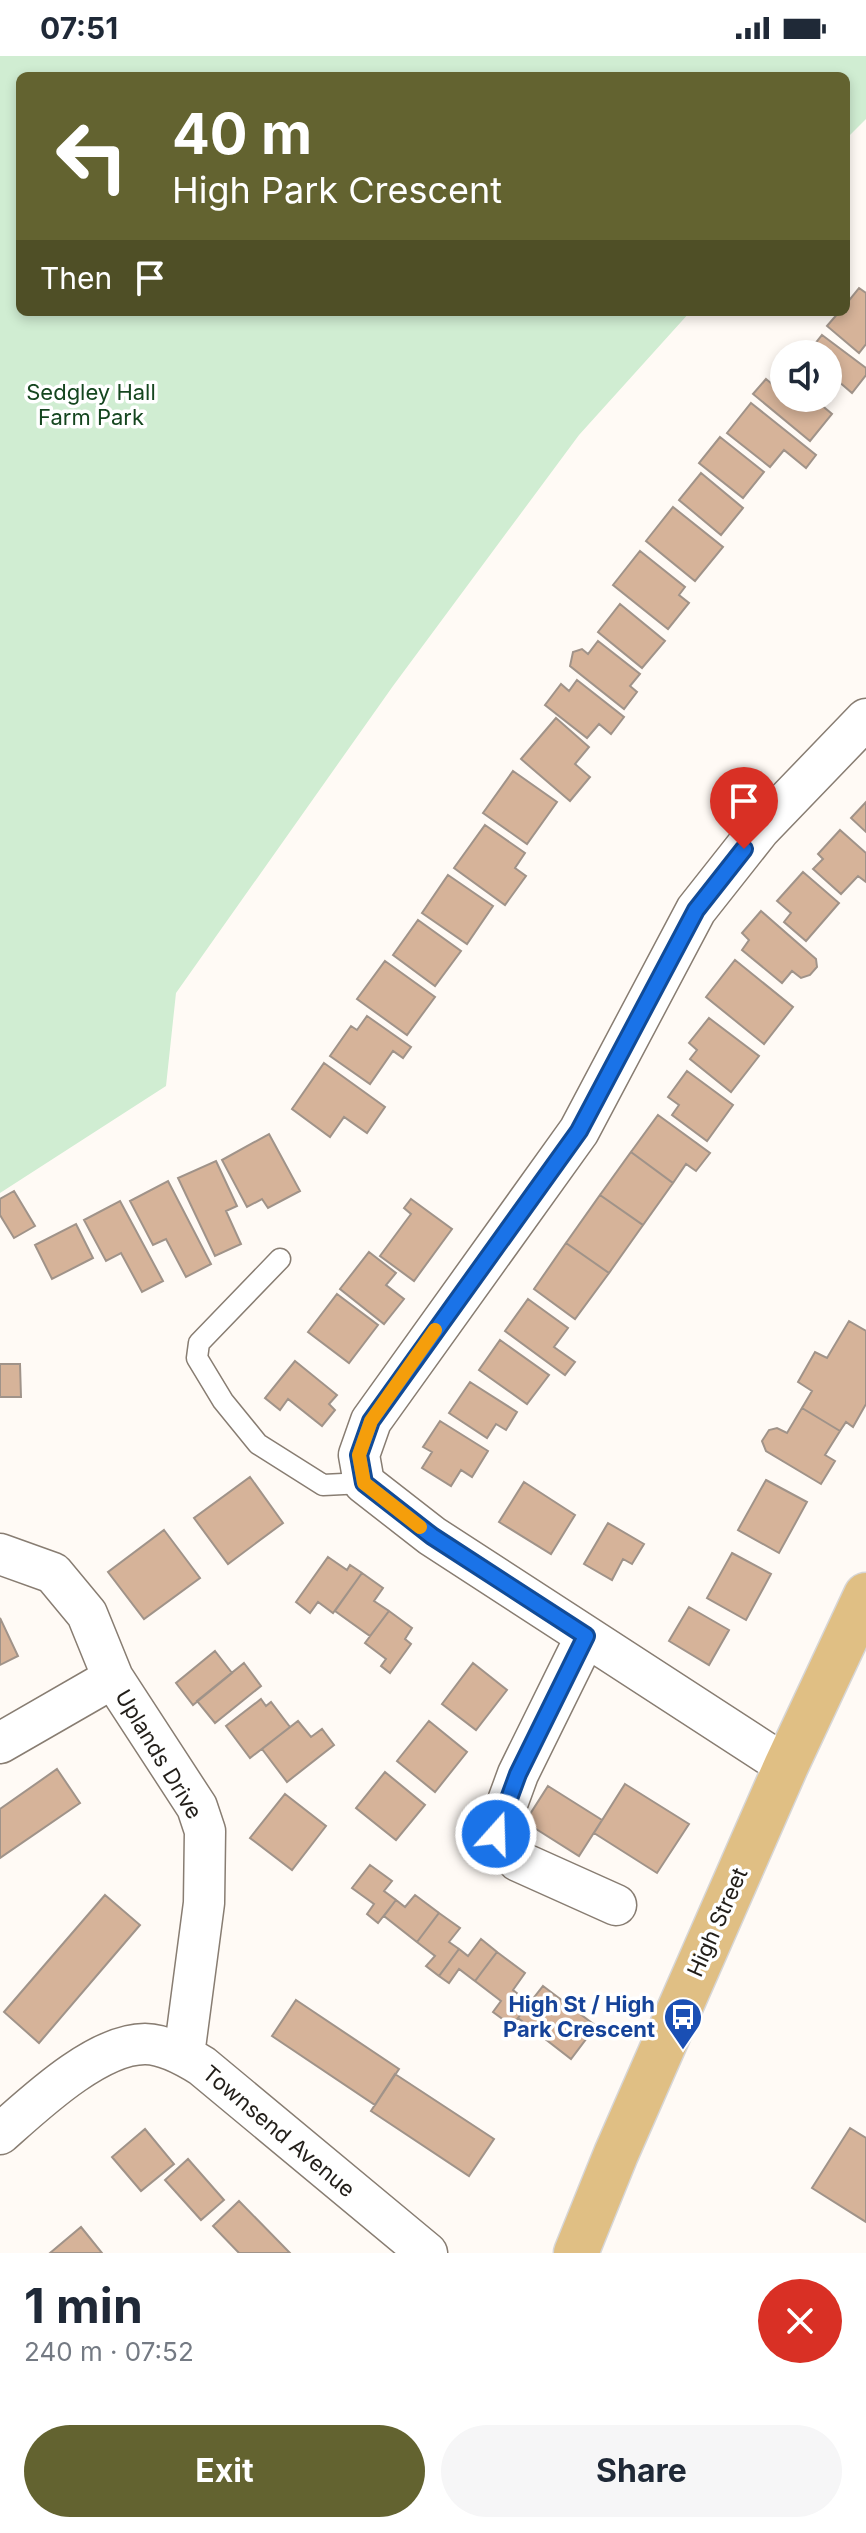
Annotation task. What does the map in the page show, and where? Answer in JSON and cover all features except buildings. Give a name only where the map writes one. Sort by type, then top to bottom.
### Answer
[{"type":"main road","name":"High Street","points":[[576,2253],[616,2154],[786,1766],[866,1595]]},
{"type":"street","points":[[786,1766],[432,1536],[364,1483],[359,1455],[371,1421],[579,1131],[696,910],[760,829],[866,719]]},
{"type":"street","name":"Uplands Drive","points":[[0,1554],[53,1573],[87,1614],[113,1678],[197,1807],[205,1831],[204,1903],[184,2055]]},
{"type":"street","points":[[586,1636],[518,1774],[496,1834],[518,1861],[616,1905]]},
{"type":"street","points":[[0,1743],[113,1678]]},
{"type":"street","name":"Townsend Avenue","points":[[0,2134],[43,2095],[110,2050],[146,2044],[184,2055],[202,2066],[427,2253]]},
{"type":"lane","points":[[280,1259],[199,1343],[197,1358],[223,1401],[258,1444],[323,1485],[364,1483]]},
{"type":"green space","name":"Sedgley Hall Farm Park","points":[[0,56],[866,56],[866,119],[850,135],[850,72],[16,72],[16,316],[686,316],[579,435],[393,686],[176,993],[166,1086],[0,1193]]},
{"type":"slow traffic","points":[[420,1527],[364,1483],[359,1455],[371,1421],[435,1330]]},
{"type":"place","name":"High St / High Park Crescent","points":[[683,2051]]},
{"type":"route","points":[[496,1834],[518,1774],[586,1636],[432,1536],[364,1483],[359,1455],[371,1421],[579,1131],[696,910],[744,849]]}]
